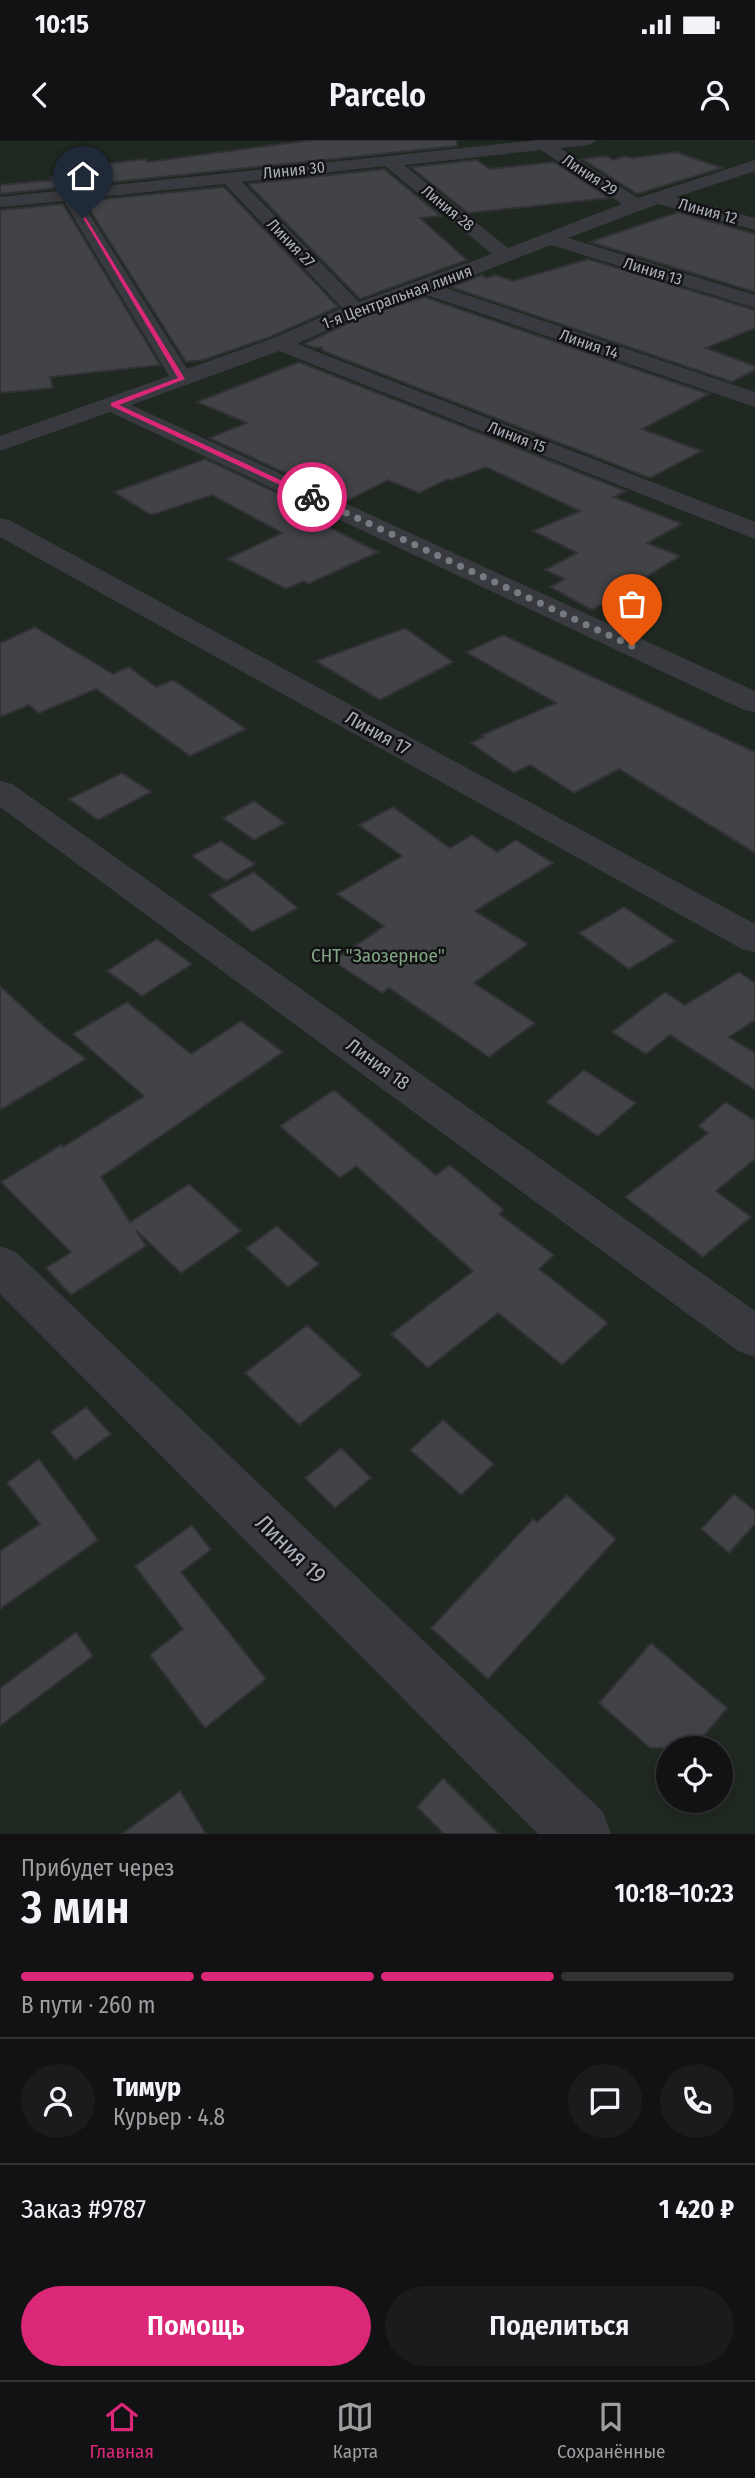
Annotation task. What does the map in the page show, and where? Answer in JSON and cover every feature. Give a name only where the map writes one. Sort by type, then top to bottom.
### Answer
[{"type":"street","name":"Линия 30","points":[[0,202],[589,140]]},
{"type":"street","name":"Линия 29","points":[[543,144],[636,205]]},
{"type":"street","name":"Линия 28","points":[[389,161],[507,256]]},
{"type":"street","name":"1-я Центральная линия","points":[[0,444],[279,344],[355,310],[552,240],[636,205],[755,165]]},
{"type":"street","name":"Линия 27","points":[[228,177],[355,310]]},
{"type":"street","points":[[69,195],[182,379]]},
{"type":"street","name":"Линия 12","points":[[660,198],[755,224]]},
{"type":"street","name":"Линия 13","points":[[552,240],[755,302]]},
{"type":"street","name":"Линия 14","points":[[424,287],[755,400]]},
{"type":"street","name":"Линия 15","points":[[279,344],[755,531]]},
{"type":"street","points":[[113,405],[755,703]]},
{"type":"street","name":"Линия 17","points":[[0,526],[755,940]]},
{"type":"street","name":"Линия 18","points":[[0,791],[755,1336]]},
{"type":"street","name":"Линия 19","points":[[0,1265],[581,1834]]},
{"type":"green space","name":"СНТ \"Заозерное\"","points":[[755,140],[755,1834],[0,1834],[0,141]]},
{"type":"building","points":[[312,140],[457,140],[457,146],[0,194],[0,185],[52,180],[50,177],[72,175],[64,164],[99,160],[103,164],[145,159],[148,162]]},
{"type":"building","points":[[676,152],[722,168],[637,194],[582,159],[607,156],[613,160],[625,156],[632,158]]},
{"type":"building","points":[[477,160],[490,169],[554,162],[609,198],[468,213],[411,167]]},
{"type":"building","points":[[384,169],[441,216],[420,218],[467,260],[360,299],[248,184]]},
{"type":"building","points":[[224,187],[338,307],[270,337],[203,360],[186,362],[84,201]]},
{"type":"building","points":[[63,204],[160,365],[50,377],[53,388],[0,393],[0,210]]},
{"type":"building","points":[[678,212],[755,234],[755,292],[590,242]]},
{"type":"building","points":[[588,259],[755,310],[755,328],[706,348],[755,366],[755,370],[732,382],[451,287],[482,275],[486,278],[496,275],[513,281]]},
{"type":"building","points":[[424,297],[709,394],[642,429],[702,451],[650,478],[323,351],[322,347],[315,348],[304,344],[363,316]]},
{"type":"building","points":[[299,362],[626,491],[614,497],[682,524],[647,543],[680,556],[592,610],[550,587],[565,579],[545,570],[577,553],[533,531],[580,511],[486,467],[448,479],[419,493],[388,480],[347,501],[209,438],[247,423],[197,402]]},
{"type":"building","points":[[205,459],[322,514],[313,519],[378,552],[308,584],[304,581],[286,589],[227,559],[282,533],[212,495],[151,515],[114,492]]},
{"type":"building","points":[[35,627],[113,674],[129,667],[156,687],[173,680],[246,729],[190,756],[96,689],[39,713],[29,705],[0,717],[0,643]]},
{"type":"building","points":[[405,628],[453,662],[380,700],[316,661]]},
{"type":"building","points":[[503,635],[755,752],[755,853],[619,769],[574,793],[530,765],[514,773],[471,743],[484,737],[482,735],[556,703],[466,652]]},
{"type":"building","points":[[122,773],[151,792],[98,820],[69,799]]},
{"type":"building","points":[[254,801],[285,823],[254,840],[223,818]]},
{"type":"building","points":[[393,807],[450,848],[472,835],[497,852],[516,840],[553,863],[475,911],[528,944],[474,983],[535,1023],[489,1057],[389,988],[382,993],[333,961],[384,926],[337,894],[402,856],[359,825]]},
{"type":"building","points":[[221,841],[255,864],[226,881],[192,856]]},
{"type":"building","points":[[254,872],[298,908],[252,932],[209,895]]},
{"type":"building","points":[[624,907],[675,941],[629,969],[579,933]]},
{"type":"building","points":[[157,939],[192,964],[142,996],[107,971]]},
{"type":"building","points":[[739,972],[755,983],[755,1020],[729,1037],[755,1053],[755,1090],[670,1035],[646,1054],[612,1032],[665,992],[685,1005]]},
{"type":"building","points":[[0,986],[48,1030],[86,1059],[0,1110]]},
{"type":"building","points":[[127,1002],[191,1054],[241,1021],[283,1052],[101,1177],[130,1222],[189,1184],[241,1231],[181,1273],[136,1230],[146,1246],[71,1295],[46,1268],[71,1252],[1,1182],[144,1096],[73,1034]]},
{"type":"building","points":[[584,1070],[636,1103],[598,1136],[546,1102]]},
{"type":"building","points":[[334,1090],[436,1175],[450,1165],[504,1210],[499,1214],[554,1255],[539,1269],[608,1323],[562,1365],[498,1313],[428,1368],[391,1334],[473,1271],[356,1166],[340,1178],[280,1126]]},
{"type":"building","points":[[726,1102],[755,1121],[755,1159],[716,1191],[751,1217],[703,1257],[625,1197],[708,1133],[698,1126]]},
{"type":"building","points":[[277,1226],[319,1264],[288,1287],[246,1248]]},
{"type":"building","points":[[307,1325],[362,1375],[299,1425],[245,1373]]},
{"type":"building","points":[[86,1407],[111,1434],[75,1460],[51,1432]]},
{"type":"building","points":[[443,1420],[494,1464],[461,1495],[410,1450]]},
{"type":"building","points":[[341,1448],[371,1478],[335,1508],[305,1478]]},
{"type":"building","points":[[39,1459],[98,1540],[0,1609],[0,1551],[40,1524],[7,1483]]},
{"type":"building","points":[[734,1494],[755,1511],[755,1524],[729,1553],[701,1529]]},
{"type":"building","points":[[567,1495],[616,1539],[488,1679],[431,1628],[533,1519],[537,1522]]},
{"type":"building","points":[[192,1525],[211,1550],[181,1572],[266,1679],[205,1728],[150,1655],[183,1629],[135,1566]]},
{"type":"building","points":[[76,1632],[93,1656],[0,1726],[0,1688]]},
{"type":"building","points":[[651,1643],[727,1708],[704,1736],[656,1736],[656,1748],[650,1748],[599,1703]]},
{"type":"building","points":[[443,1778],[499,1834],[444,1834],[417,1807]]},
{"type":"building","points":[[180,1791],[206,1834],[122,1834]]},
{"type":"way so far","points":[[312,497],[632,646]]},
{"type":"route","points":[[83,218],[182,379],[113,405],[312,497]]}]
